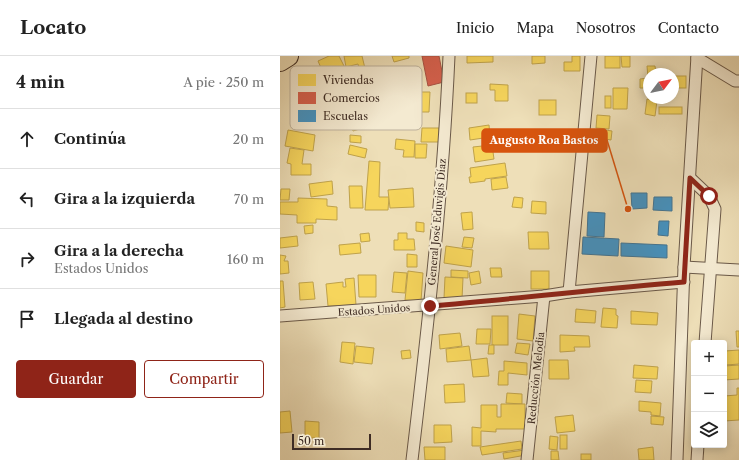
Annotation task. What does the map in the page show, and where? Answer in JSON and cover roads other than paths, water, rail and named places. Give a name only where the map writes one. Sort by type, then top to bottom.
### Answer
[{"type":"highway","points":[[280,61],[288,56]]},
{"type":"street","name":"General José Eduvigis Díaz","points":[[412,460],[430,306],[449,56]]},
{"type":"street","points":[[569,292],[591,56]]},
{"type":"street","points":[[676,460],[684,268],[697,57],[735,81],[739,81]]},
{"type":"street","points":[[690,178],[709,196],[715,209],[706,340]]},
{"type":"street","points":[[684,268],[739,270]]},
{"type":"street","name":"Estados Unidos","points":[[280,316],[430,306],[684,282]]},
{"type":"street","name":"Reducción Melodia","points":[[527,460],[544,296]]},
{"type":"street","points":[[697,460],[698,448]]},
{"type":"place","name":"Augusto Roa Bastos","points":[[628,209]]}]
